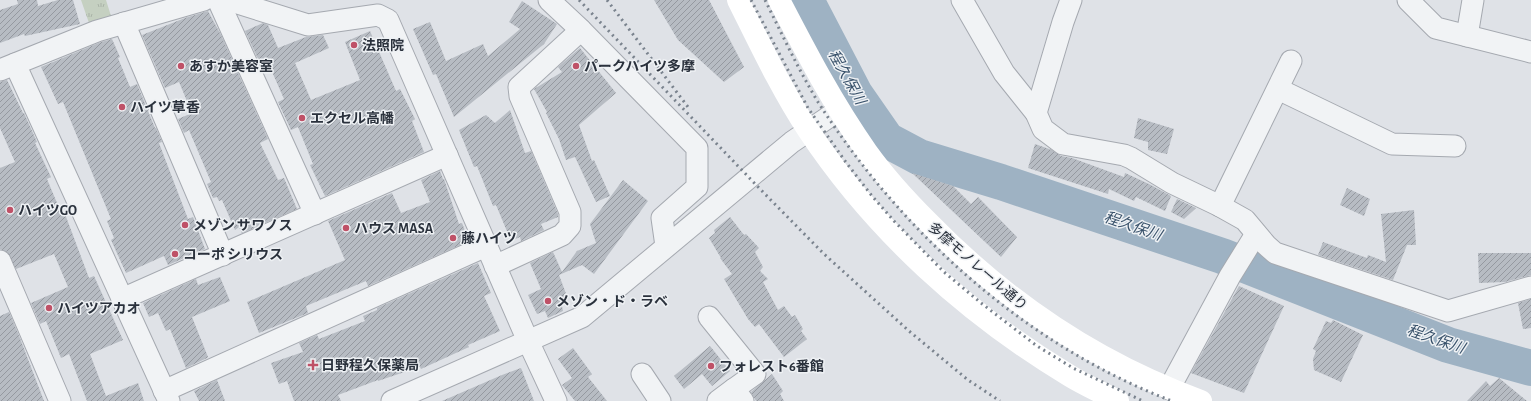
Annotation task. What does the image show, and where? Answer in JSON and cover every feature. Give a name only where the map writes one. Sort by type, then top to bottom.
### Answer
[{"type":"main road","points":[[738,0],[775,73],[808,131],[867,208],[911,254],[1004,332],[1034,354],[1071,377],[1118,401]]},
{"type":"main road","name":"多摩モノレール通り","points":[[779,0],[807,56],[839,110],[867,152],[895,187],[942,237],[993,282],[1049,325],[1082,346],[1133,373],[1168,389],[1201,401]]},
{"type":"street","points":[[204,0],[97,31],[8,67],[122,299],[166,396],[486,246]]},
{"type":"street","points":[[218,0],[315,214]]},
{"type":"street","points":[[228,0],[308,25],[378,15],[388,20],[528,342],[556,401]]},
{"type":"street","points":[[549,0],[581,30],[697,148],[697,187],[662,218],[666,246]]},
{"type":"street","points":[[962,0],[1004,73],[1036,113],[1043,129],[1063,144],[1124,155],[1131,158],[1172,183],[1245,220],[1256,234],[1275,253],[1448,311],[1531,287]]},
{"type":"street","points":[[1036,113],[1071,0]]},
{"type":"street","points":[[1408,0],[1436,28],[1531,52]]},
{"type":"street","points":[[1467,36],[1474,0]]},
{"type":"street","points":[[124,23],[222,255]]},
{"type":"street","points":[[495,266],[562,235],[570,226],[570,212],[520,96],[519,87],[581,30]]},
{"type":"street","points":[[1220,206],[1291,61]]},
{"type":"street","points":[[1278,89],[1392,144],[1455,146]]},
{"type":"street","points":[[392,401],[582,317],[792,142],[839,110]]},
{"type":"street","points":[[122,299],[447,155]]},
{"type":"street","points":[[1168,389],[1230,276],[1256,234]]},
{"type":"street","points":[[0,261],[60,401]]},
{"type":"street","points":[[709,317],[755,374],[732,397]]},
{"type":"street","points":[[642,374],[660,401]]},
{"type":"green space","points":[[81,0],[106,0],[111,16],[89,23]]},
{"type":"building","points":[[17,0],[37,0],[38,6],[58,0],[73,0],[80,24],[25,36],[24,34],[0,43],[0,10],[18,4]]},
{"type":"building","points":[[654,0],[709,0],[744,67],[724,82],[678,40]]},
{"type":"building","points":[[522,1],[557,24],[544,44],[454,117],[436,74],[433,75],[413,29],[430,22],[446,61],[483,44],[488,56],[520,29],[509,22]]},
{"type":"building","points":[[208,11],[221,35],[268,139],[260,143],[278,180],[284,178],[297,209],[242,233],[239,227],[235,230],[222,200],[219,201],[217,197],[213,198],[207,184],[211,182],[189,130],[184,133],[178,119],[192,113],[179,82],[165,88],[142,35],[185,18]]},
{"type":"building","points":[[263,23],[268,25],[278,48],[306,37],[323,35],[329,48],[295,63],[311,100],[360,80],[345,42],[370,31],[396,91],[400,89],[415,119],[412,121],[424,152],[325,196],[310,165],[313,164],[298,127],[291,130],[278,102],[284,99],[266,58],[259,61],[245,31]]},
{"type":"building","points":[[112,39],[130,87],[137,84],[162,142],[159,143],[188,219],[193,217],[205,249],[168,265],[164,256],[126,273],[111,240],[114,238],[107,221],[111,219],[63,102],[58,104],[41,67],[101,42]]},
{"type":"building","points":[[580,48],[616,93],[579,125],[592,161],[594,160],[610,196],[596,202],[575,157],[566,160],[559,139],[546,113],[547,112],[534,89],[562,72],[558,67]]},
{"type":"building","points":[[7,80],[37,142],[35,143],[51,177],[47,179],[62,215],[65,214],[89,278],[94,276],[123,340],[90,354],[106,396],[138,383],[144,401],[87,401],[69,354],[61,358],[46,321],[40,324],[31,303],[68,287],[54,254],[16,269],[7,252],[0,249],[0,168],[15,162],[0,128],[0,82]]},
{"type":"building","points":[[510,110],[525,153],[531,151],[558,214],[558,217],[541,224],[544,230],[521,241],[520,237],[511,241],[496,205],[493,206],[477,166],[474,167],[459,130],[486,115],[495,123]]},
{"type":"building","points":[[1138,118],[1174,129],[1167,154],[1148,150],[1148,142],[1134,138]]},
{"type":"building","points":[[1035,144],[1052,150],[1061,156],[1072,158],[1124,177],[1125,173],[1149,184],[1171,196],[1165,211],[1136,197],[1134,201],[1109,189],[1108,194],[1028,168]]},
{"type":"building","points":[[440,171],[459,224],[462,223],[469,241],[368,286],[366,281],[306,306],[308,313],[259,333],[247,302],[345,260],[328,221],[392,193],[401,213],[430,202],[421,180]]},
{"type":"building","points":[[912,173],[953,186],[971,204],[978,197],[1017,237],[1001,257]]},
{"type":"building","points":[[623,180],[648,201],[594,274],[582,265],[559,275],[568,299],[561,302],[563,311],[548,318],[545,311],[537,314],[528,295],[541,289],[530,263],[553,252],[562,272],[577,251],[596,243],[590,224]]},
{"type":"building","points":[[1347,188],[1370,199],[1364,216],[1340,205]]},
{"type":"building","points":[[1177,199],[1196,208],[1184,219],[1171,212]]},
{"type":"building","points":[[1414,210],[1416,245],[1407,245],[1393,280],[1318,255],[1323,242],[1367,258],[1368,255],[1386,262],[1381,214]]},
{"type":"building","points":[[730,217],[744,235],[746,234],[759,248],[755,252],[763,267],[760,271],[768,279],[763,282],[778,310],[784,306],[792,317],[795,315],[803,329],[801,331],[807,339],[784,357],[759,324],[755,327],[748,319],[724,279],[732,274],[720,258],[709,238],[715,233],[714,230]]},
{"type":"building","points":[[1478,253],[1531,253],[1531,275],[1505,282],[1479,283]]},
{"type":"building","points":[[478,263],[491,293],[484,296],[500,331],[468,345],[469,347],[421,369],[420,367],[416,368],[338,395],[341,401],[294,401],[287,381],[279,384],[271,363],[303,352],[299,343],[317,335],[319,339],[365,321],[363,316],[377,310],[377,308]]},
{"type":"building","points":[[220,277],[230,301],[192,317],[208,357],[186,368],[170,329],[166,331],[158,313],[149,317],[143,303],[196,279],[198,285]]},
{"type":"building","points":[[1239,286],[1284,306],[1244,393],[1191,373]]},
{"type":"building","points":[[1531,299],[1531,328],[1523,329],[1518,303]]},
{"type":"building","points":[[9,312],[44,401],[0,401],[0,316]]},
{"type":"building","points":[[1333,320],[1363,335],[1341,382],[1314,370],[1313,359],[1316,351],[1313,349],[1326,321],[1331,323]]},
{"type":"building","name":"フォレスト6番館","points":[[710,346],[730,371],[712,386],[702,374],[684,389],[674,376]]},
{"type":"building","points":[[573,348],[592,374],[588,377],[607,401],[575,401],[562,385],[572,378],[558,359]]},
{"type":"building","points":[[521,368],[534,401],[442,401],[502,375]]},
{"type":"building","points":[[772,374],[783,391],[780,394],[784,401],[756,401],[751,392]]},
{"type":"building","points":[[1499,378],[1527,401],[1467,401],[1486,381],[1490,386]]},
{"type":"building","points":[[217,380],[225,401],[199,401],[194,391]]},
{"type":"waterway","name":"程久保川","points":[[806,0],[855,94],[887,140],[919,157],[1001,182],[1222,256],[1448,345],[1531,368]]},
{"type":"railway","points":[[579,0],[824,254],[909,331],[968,380],[1000,401]]},
{"type":"railway","points":[[607,0],[688,107]]},
{"type":"railway","points":[[751,0],[808,108],[845,161],[872,196],[894,221],[944,272],[981,303],[1037,346],[1073,368],[1143,401]]},
{"type":"railway","points":[[765,0],[818,102],[851,150],[888,196],[928,239],[971,279],[1017,316],[1066,349],[1118,377],[1172,401]]},
{"type":"place","name":"法照院","points":[[354,45]]},
{"type":"place","name":"あすか美容室","points":[[181,66]]},
{"type":"place","name":"パークハイツ多摩","points":[[576,66]]},
{"type":"place","name":"ハイツ草香","points":[[122,107]]},
{"type":"place","name":"エクセル高幡","points":[[302,118]]},
{"type":"place","name":"ハイツGO","points":[[10,210]]},
{"type":"place","name":"メゾン サワノス","points":[[185,225]]},
{"type":"place","name":"ハウス MASA","points":[[346,228]]},
{"type":"place","name":"藤ハイツ","points":[[453,238]]},
{"type":"place","name":"コーポ シリウス","points":[[175,254]]},
{"type":"place","name":"メゾン・ド・ラベ","points":[[548,301]]},
{"type":"place","name":"ハイツアカオ","points":[[49,308]]},
{"type":"place","name":"日野程久保薬局","points":[[313,365]]},
{"type":"place","name":"フォレスト6番館","points":[[711,366]]}]
